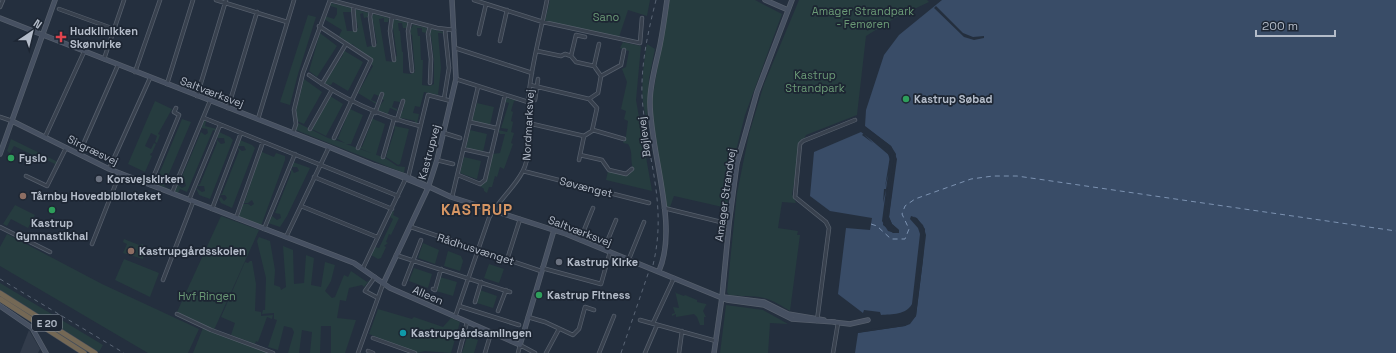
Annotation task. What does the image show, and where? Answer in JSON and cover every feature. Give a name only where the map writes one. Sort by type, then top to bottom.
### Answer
[{"type":"highway","name":"E 20","points":[[0,293],[95,353]]},
{"type":"highway","name":"E 20","points":[[0,299],[84,353]]},
{"type":"street","points":[[0,7],[3,0]]},
{"type":"street","points":[[0,154],[55,0]]},
{"type":"street","points":[[104,59],[123,0]]},
{"type":"street","points":[[135,72],[160,0]]},
{"type":"street","points":[[167,84],[193,0]]},
{"type":"street","points":[[216,0],[226,1],[288,22]]},
{"type":"street","points":[[258,119],[294,0]]},
{"type":"street","points":[[293,133],[296,124],[294,110],[303,73],[319,26],[331,0],[445,30],[454,30]]},
{"type":"street","name":"Kastrupvej","points":[[358,353],[383,284],[428,188],[437,160],[456,80],[451,0]]},
{"type":"street","points":[[474,0],[543,22],[640,44],[642,18]]},
{"type":"street","name":"Nordmarksvej","points":[[455,317],[477,250],[492,211],[523,172],[528,155],[528,102],[530,85],[547,0]]},
{"type":"street","name":"Bøjlevej","points":[[659,271],[665,248],[664,208],[651,126],[650,101],[667,0]]},
{"type":"street","points":[[765,0],[788,10]]},
{"type":"street","name":"Amager Strandvej","points":[[714,353],[722,297],[737,163],[745,128],[756,92],[792,0]]},
{"type":"street","points":[[196,96],[226,1]]},
{"type":"street","points":[[479,34],[486,4]]},
{"type":"street","points":[[353,6],[355,30]]},
{"type":"street","points":[[59,9],[114,29]]},
{"type":"street","points":[[500,41],[507,10]]},
{"type":"street","points":[[371,11],[370,17],[374,45]]},
{"type":"street","points":[[228,108],[257,12]]},
{"type":"street","points":[[392,16],[390,31],[394,60]]},
{"type":"street","name":"Saltværksvej","points":[[0,18],[104,59],[118,66],[329,147],[428,188],[492,211],[554,230],[722,297]]},
{"type":"street","points":[[410,21],[408,31],[412,71]]},
{"type":"street","points":[[319,26],[371,60],[334,138]]},
{"type":"street","points":[[430,26],[428,34],[431,59],[430,83]]},
{"type":"street","points":[[444,99],[449,68],[445,30]]},
{"type":"street","points":[[571,56],[576,35],[585,37]]},
{"type":"street","points":[[322,84],[346,44]]},
{"type":"street","points":[[594,66],[599,44]]},
{"type":"street","points":[[455,48],[532,73]]},
{"type":"street","points":[[601,76],[621,65],[624,50]]},
{"type":"street","points":[[537,51],[561,56],[565,54],[571,56],[576,62],[594,66],[601,76],[598,93],[589,99]]},
{"type":"street","points":[[45,137],[84,52]]},
{"type":"street","points":[[79,154],[118,66]]},
{"type":"street","points":[[309,75],[351,101],[374,112],[395,120],[420,126]]},
{"type":"street","points":[[109,169],[150,78]]},
{"type":"street","points":[[535,100],[538,79]]},
{"type":"street","points":[[456,80],[528,102]]},
{"type":"street","points":[[530,85],[589,99],[597,108],[593,130],[584,136],[579,160]]},
{"type":"street","points":[[452,197],[478,86]]},
{"type":"street","points":[[310,129],[332,90]]},
{"type":"street","points":[[358,148],[382,94]]},
{"type":"street","points":[[363,268],[406,179],[428,95],[451,101]]},
{"type":"street","points":[[458,174],[480,184],[483,182],[505,95]]},
{"type":"street","points":[[172,194],[210,101]]},
{"type":"street","points":[[382,157],[403,101]]},
{"type":"street","points":[[150,185],[180,115],[174,112],[176,108]]},
{"type":"street","points":[[0,117],[12,121]]},
{"type":"street","points":[[204,118],[398,196]]},
{"type":"street","points":[[817,320],[829,228],[828,224],[794,197],[800,144],[803,140],[854,120]]},
{"type":"street","name":"Sirgræsvej","points":[[12,121],[109,169],[363,268],[383,284]]},
{"type":"street","points":[[470,122],[496,128]]},
{"type":"street","points":[[528,123],[584,136]]},
{"type":"street","points":[[163,280],[220,124]]},
{"type":"street","points":[[593,130],[624,139]]},
{"type":"street","points":[[212,209],[241,133]]},
{"type":"street","points":[[444,133],[460,138]]},
{"type":"street","points":[[236,218],[263,142]]},
{"type":"street","points":[[286,237],[329,147]]},
{"type":"street","points":[[26,176],[47,186],[66,148]]},
{"type":"street","points":[[463,149],[490,155]]},
{"type":"street","points":[[264,229],[295,154]]},
{"type":"street","points":[[580,155],[602,160],[609,170],[626,174],[632,170]]},
{"type":"street","points":[[437,160],[453,164]]},
{"type":"street","name":"Søvænget","points":[[523,172],[649,203]]},
{"type":"street","points":[[92,244],[120,173]]},
{"type":"street","points":[[314,177],[392,209]]},
{"type":"street","points":[[300,206],[377,237]]},
{"type":"street","points":[[580,240],[593,208]]},
{"type":"street","points":[[664,208],[729,224]]},
{"type":"street","points":[[507,260],[520,219]]},
{"type":"street","points":[[604,249],[616,220]]},
{"type":"street","points":[[629,259],[644,222]]},
{"type":"street","points":[[0,227],[50,252]]},
{"type":"street","name":"Rådhusvænget","points":[[411,227],[507,260],[600,284],[610,252]]},
{"type":"street","points":[[518,353],[541,269],[554,230]]},
{"type":"street","points":[[404,284],[421,240]]},
{"type":"street","points":[[396,255],[510,292]]},
{"type":"street","points":[[433,289],[435,290],[441,269]]},
{"type":"street","points":[[375,277],[365,292],[378,298]]},
{"type":"street","points":[[645,353],[674,278]]},
{"type":"street","points":[[475,302],[481,282]]},
{"type":"street","name":"Alleen","points":[[383,284],[535,353]]},
{"type":"street","points":[[498,311],[506,290]]},
{"type":"street","points":[[722,297],[727,300],[764,305],[792,319],[850,324],[868,320]]},
{"type":"street","points":[[0,306],[32,328],[46,353]]},
{"type":"street","points":[[459,306],[519,325]]},
{"type":"street","points":[[528,317],[546,322],[568,334],[574,334],[579,329],[585,307],[594,310]]},
{"type":"street","points":[[177,314],[211,330],[273,353]]},
{"type":"street","points":[[598,353],[614,316]]},
{"type":"street","points":[[640,320],[716,341]]},
{"type":"street","points":[[459,353],[467,322]]},
{"type":"street","points":[[833,353],[836,323]]},
{"type":"street","points":[[546,353],[559,329]]},
{"type":"street","points":[[679,353],[682,331]]},
{"type":"street","points":[[485,353],[491,333]]},
{"type":"street","points":[[373,338],[415,353]]},
{"type":"street","points":[[368,351],[373,353]]},
{"type":"shaded area","points":[[29,330],[40,349],[38,353],[20,353]]},
{"type":"green space","name":"Sano","points":[[550,0],[650,0],[647,16],[628,10],[619,37],[545,21]]},
{"type":"green space","points":[[669,0],[755,0],[782,14],[745,115],[732,167],[727,208],[674,196],[670,207],[666,207],[654,133],[652,101]]},
{"type":"green space","name":"Kastrup Strandpark","points":[[799,0],[927,0],[929,2],[895,18],[866,36],[857,115],[806,135],[802,143],[792,194],[796,203],[782,202],[778,228],[798,231],[797,235],[800,235],[790,311],[767,299],[760,297],[729,295],[727,292],[737,193],[749,134],[764,84]]},
{"type":"green space","points":[[331,3],[351,8],[351,12],[343,12],[347,31],[356,31],[356,28],[358,28],[357,22],[355,22],[354,9],[369,13],[368,17],[364,18],[363,13],[360,14],[367,47],[377,43],[373,21],[371,21],[373,14],[389,18],[388,22],[384,22],[384,18],[379,19],[386,61],[395,62],[395,57],[397,56],[393,28],[391,27],[393,19],[408,23],[407,28],[403,28],[402,23],[398,23],[403,52],[403,73],[411,74],[415,72],[412,35],[410,34],[413,26],[411,24],[427,28],[426,33],[422,32],[422,28],[417,28],[418,36],[420,36],[421,60],[423,60],[422,85],[430,86],[434,84],[434,60],[431,35],[429,35],[431,29],[443,32],[444,36],[442,33],[438,33],[441,68],[438,95],[424,92],[420,107],[415,106],[413,113],[419,114],[417,124],[415,121],[402,118],[402,120],[400,119],[401,111],[403,111],[404,106],[402,105],[403,101],[394,101],[392,107],[397,109],[397,111],[390,108],[387,116],[386,113],[381,113],[377,110],[384,100],[382,99],[384,94],[379,96],[374,94],[371,100],[376,102],[376,104],[358,93],[373,66],[371,64],[373,60],[352,44],[349,45],[344,42],[345,40],[339,36],[342,30],[324,19],[325,16],[334,19],[337,14],[337,8],[330,6]]},
{"type":"green space","points":[[308,15],[316,17],[290,105],[280,102]]},
{"type":"green space","points":[[320,33],[337,46],[317,77],[309,71]]},
{"type":"green space","points":[[623,42],[641,46],[636,100],[652,191],[606,180],[608,171],[626,175],[634,170],[630,147],[628,144],[623,143],[626,136],[628,121],[624,119],[626,111],[621,109],[627,82],[622,69],[626,67],[629,51],[620,48]]},
{"type":"green space","points":[[647,44],[655,49],[649,78],[647,119],[642,92],[644,61]]},
{"type":"green space","points":[[343,50],[363,62],[348,91],[333,82],[331,85],[324,84],[343,55]]},
{"type":"green space","points":[[304,79],[322,92],[304,124],[297,121],[296,111]]},
{"type":"green space","points":[[330,96],[343,104],[326,136],[312,129]]},
{"type":"green space","points":[[506,98],[519,101],[514,101],[511,111],[513,112],[511,121],[513,122],[511,132],[514,133],[511,143],[513,144],[504,169],[500,167],[497,177],[495,176],[492,187],[489,187],[487,193],[480,186],[486,180],[492,154],[500,153],[505,134],[500,134],[498,130],[507,132],[508,129],[501,128],[509,103],[505,102]]},
{"type":"green space","points":[[155,101],[172,109],[158,134],[160,135],[157,143],[155,142],[157,136],[151,133],[145,146],[151,149],[154,143],[156,144],[150,155],[152,156],[145,172],[128,164]]},
{"type":"green space","points":[[477,103],[494,107],[490,125],[472,121]]},
{"type":"green space","points":[[350,109],[363,115],[351,144],[346,144],[385,158],[397,166],[405,167],[404,173],[296,130],[298,123],[328,138],[345,143],[336,138],[338,138]]},
{"type":"green space","points":[[371,118],[385,124],[376,155],[359,148],[360,146],[362,147],[372,121],[370,120]]},
{"type":"green space","points":[[182,119],[191,122],[164,186],[171,190],[153,183],[155,178],[157,179]]},
{"type":"green space","points":[[204,120],[206,121],[205,126],[217,129],[216,131],[213,130],[187,192],[180,189],[178,193],[174,192],[177,184],[182,188],[186,186],[185,182],[177,183],[181,179],[201,132],[205,135],[208,133],[207,129],[201,128]]},
{"type":"green space","points":[[394,126],[409,129],[400,164],[398,165],[386,157],[395,129]]},
{"type":"green space","points":[[470,130],[487,134],[483,152],[466,148]]},
{"type":"green space","points":[[219,132],[233,140],[210,199],[199,195],[196,188],[202,192],[205,191],[204,186],[197,186],[200,184],[217,143],[216,139],[221,144],[225,143],[224,138],[217,138]]},
{"type":"green space","points":[[11,139],[58,162],[54,166],[55,164],[14,146],[10,153],[7,151]]},
{"type":"green space","points":[[240,140],[252,145],[255,148],[232,208],[221,203],[219,199],[221,197],[224,201],[227,198],[225,195],[219,195],[222,194],[239,151],[237,147],[242,151],[246,150],[244,146],[238,146]]},
{"type":"green space","points":[[263,146],[262,152],[274,157],[276,153],[285,156],[285,160],[261,226],[237,217],[242,204],[248,204],[251,206],[254,204],[252,200],[248,203],[242,203],[245,201]]},
{"type":"green space","points":[[464,157],[481,161],[477,179],[482,181],[460,173]]},
{"type":"green space","points":[[293,162],[310,168],[287,216],[280,227],[268,223],[272,216],[277,220],[281,218],[280,214],[275,213],[291,173],[291,168],[294,173],[299,171],[297,167],[291,167]]},
{"type":"green space","points":[[15,205],[35,215],[28,228],[11,219],[7,226],[3,224]]},
{"type":"green space","points":[[392,211],[394,212],[393,215],[399,218],[391,235],[389,234],[386,242],[388,243],[384,246],[386,247],[381,258],[378,259],[371,255],[375,247],[379,248],[393,219],[390,217]]},
{"type":"green space","name":"Hvf Ringen","points":[[221,216],[259,230],[214,330],[177,312]]},
{"type":"green space","points":[[7,234],[102,284],[199,329],[188,353],[148,353],[0,266],[0,247]]},
{"type":"green space","points":[[259,237],[270,241],[275,270],[274,285],[280,287],[281,290],[286,287],[283,246],[293,250],[294,284],[304,283],[306,255],[314,258],[311,285],[321,287],[325,262],[335,265],[331,281],[325,291],[332,298],[335,297],[344,275],[348,277],[351,271],[367,282],[371,279],[364,287],[362,285],[349,288],[346,301],[340,300],[337,318],[356,320],[345,353],[331,353],[331,326],[321,326],[320,353],[310,353],[312,332],[302,330],[299,353],[288,353],[294,332],[292,328],[284,326],[278,350],[268,347],[277,320],[274,319],[274,313],[262,314],[263,310],[265,310],[266,278],[257,241]]},
{"type":"green space","points":[[124,239],[139,245],[143,244],[143,259],[123,253],[127,244],[123,242]]},
{"type":"green space","points":[[423,243],[439,250],[435,264],[418,258]]},
{"type":"green space","points":[[448,251],[461,256],[463,261],[460,271],[444,266]]},
{"type":"green space","points":[[124,259],[159,273],[150,297],[115,280]]},
{"type":"green space","points":[[252,261],[256,284],[255,311],[261,312],[261,316],[273,315],[272,319],[267,317],[258,342],[256,341],[255,344],[231,335],[235,323],[221,317],[245,262],[248,263]]},
{"type":"green space","points":[[489,264],[504,269],[499,283],[484,278]]},
{"type":"green space","points":[[414,268],[432,274],[428,288],[409,281]]},
{"type":"green space","points":[[440,277],[457,282],[453,296],[436,291]]},
{"type":"green space","points":[[0,283],[103,345],[99,352],[0,290]]},
{"type":"green space","points":[[480,290],[497,296],[493,308],[477,303]]},
{"type":"green space","points":[[675,291],[676,293],[697,300],[697,302],[706,304],[707,306],[706,305],[703,311],[706,317],[704,317],[704,325],[700,325],[694,314],[676,317],[676,314],[672,316],[672,314],[675,313],[673,307],[679,308]]},
{"type":"green space","points":[[726,305],[763,310],[788,324],[770,323],[768,353],[720,353]]},
{"type":"green space","points":[[378,309],[412,319],[414,317],[443,327],[451,318],[460,322],[451,353],[425,351],[417,353],[369,334]]},
{"type":"green space","points":[[203,328],[268,353],[193,353]]},
{"type":"green space","points":[[467,337],[478,340],[474,353],[462,353]]},
{"type":"water","points":[[942,0],[1396,0],[1396,353],[855,353],[858,333],[905,326],[916,316],[923,260],[925,229],[917,218],[911,216],[910,219],[918,228],[920,234],[912,304],[906,310],[894,314],[881,315],[880,312],[864,310],[863,313],[838,294],[846,228],[870,230],[872,218],[830,211],[810,196],[814,152],[861,132],[887,151],[890,160],[883,225],[893,233],[899,233],[899,230],[892,224],[889,217],[897,159],[891,146],[865,126],[866,110],[884,55],[899,35]]},
{"type":"pier","points":[[936,6],[963,33],[973,37],[984,36],[984,38],[974,40],[964,37],[934,8]]},
{"type":"pier","points":[[863,125],[891,146],[896,154],[889,217],[892,224],[899,230],[893,228],[887,217],[894,155],[889,147]]},
{"type":"pier","points":[[864,133],[888,150],[891,154],[884,221],[886,226],[895,233],[888,231],[882,221],[886,190],[883,203],[884,189],[886,189],[888,175],[885,187],[890,156],[864,134],[873,143],[862,135]]},
{"type":"pier","points":[[914,216],[923,225],[926,235],[916,316],[910,324],[905,326],[856,333],[858,331],[905,324],[909,322],[914,315],[924,234],[923,228]]},
{"type":"ferry route","points":[[871,224],[877,226],[891,239],[905,239],[909,229],[902,214],[905,206],[915,199],[971,179],[993,176],[1017,176],[1396,231]]},
{"type":"railway","points":[[653,265],[657,242],[657,200],[644,118],[642,84],[646,48],[656,0]]},
{"type":"railway","points":[[621,353],[649,271]]},
{"type":"railway","points":[[0,279],[124,353]]},
{"type":"place","name":"Hudklinikken Skønvirke","points":[[61,37]]},
{"type":"place","name":"Kastrup Søbad","points":[[906,99]]},
{"type":"place","name":"Fysio","points":[[11,158]]},
{"type":"place","name":"Korsvejskirken","points":[[99,179]]},
{"type":"place","name":"Tårnby Hovedbiblioteket","points":[[23,196]]},
{"type":"place","name":"Kastrup Gymnastikhal","points":[[52,210]]},
{"type":"place","name":"Kastrupgårdsskolen","points":[[131,251]]},
{"type":"place","name":"Kastrup Kirke","points":[[559,262]]},
{"type":"place","name":"Kastrup Fitness","points":[[539,295]]},
{"type":"place","name":"Kastrupgårdsamlingen","points":[[403,333]]},
{"type":"district","name":"KASTRUP","points":[[477,209]]},
{"type":"park label","name":"Amager Strandpark - Femøren","points":[[863,17]]}]
